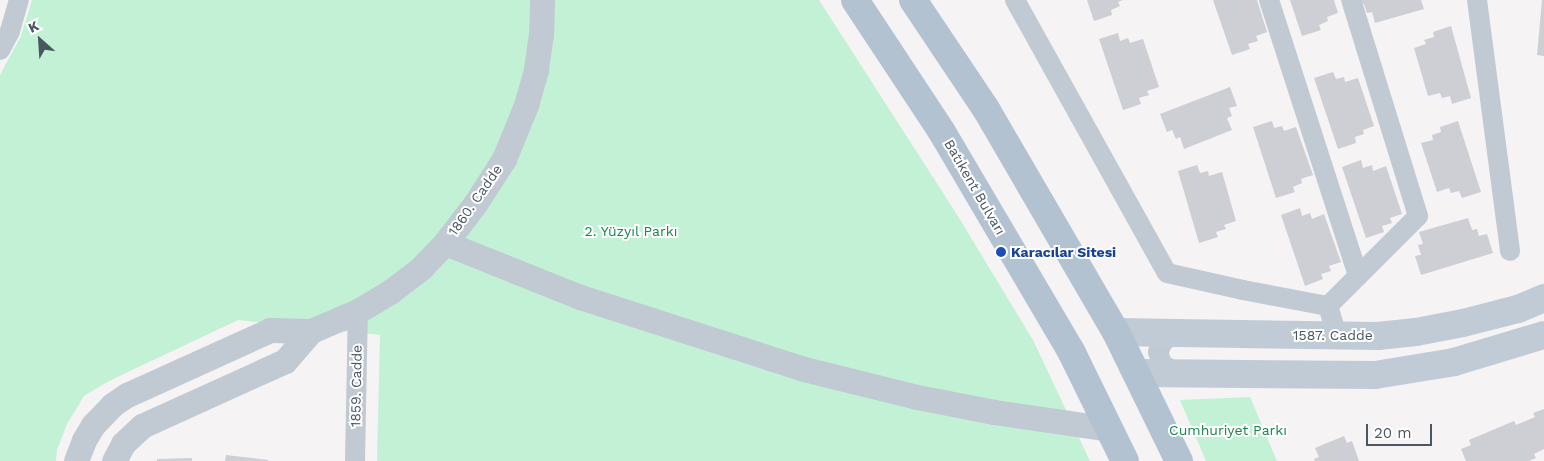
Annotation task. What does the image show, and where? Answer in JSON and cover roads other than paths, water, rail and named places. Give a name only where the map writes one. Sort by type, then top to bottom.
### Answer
[{"type":"main road","name":"Batıkent Bulvarı","points":[[855,0],[947,140],[1072,353],[1125,461]]},
{"type":"main road","points":[[913,0],[986,109],[1116,332],[1179,461]]},
{"type":"main road","name":"1587. Cadde","points":[[1116,332],[1378,336],[1440,328],[1486,318],[1544,298]]},
{"type":"main road","points":[[1137,373],[1375,375],[1454,362],[1544,335]]},
{"type":"street","points":[[0,50],[10,31],[19,0]]},
{"type":"street","name":"1860. Cadde","points":[[76,461],[84,440],[93,425],[112,405],[127,395],[270,330],[311,331],[358,311],[391,291],[421,268],[445,243],[475,204],[504,159],[526,104],[536,69],[542,0]]},
{"type":"street","points":[[1015,0],[1167,273],[1328,306]]},
{"type":"street","points":[[1269,0],[1358,276]]},
{"type":"street","points":[[1328,306],[1418,216],[1351,0]]},
{"type":"street","points":[[1477,0],[1510,251]]},
{"type":"street","points":[[445,243],[580,296],[804,369],[917,397],[994,412],[1110,428]]},
{"type":"street","points":[[1328,306],[1337,335]]},
{"type":"street","name":"1859. Cadde","points":[[355,461],[358,311]]},
{"type":"street","name":"1860. Cadde","points":[[114,461],[122,444],[142,426],[285,361],[311,331]]},
{"type":"street","points":[[1177,374],[1162,364],[1158,352],[1164,340],[1178,334]]},
{"type":"place","name":"Karacılar Sitesi","points":[[1001,252]]},
{"type":"park label","name":"2. Yüzyıl Parkı","points":[[631,231]]},
{"type":"park label","name":"Cumhuriyet Parkı","points":[[1228,430]]}]
